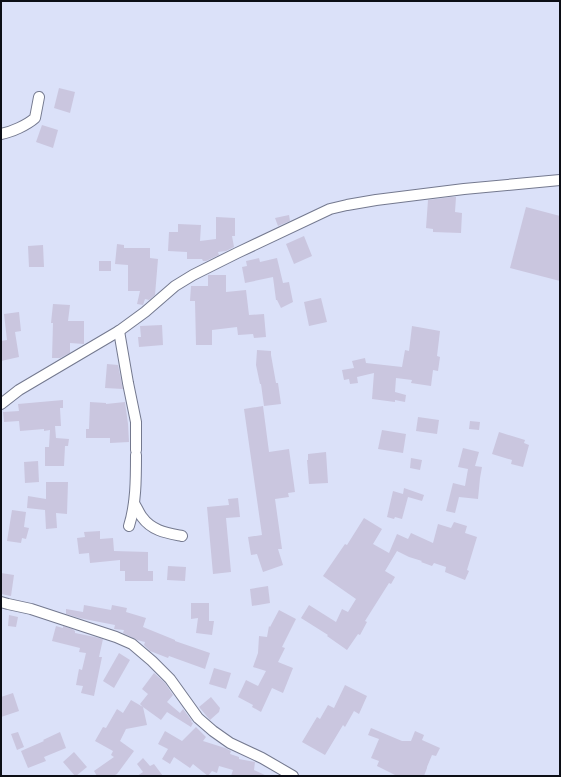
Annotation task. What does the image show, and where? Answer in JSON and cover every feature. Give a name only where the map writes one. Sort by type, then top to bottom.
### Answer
[{"type":"street","points":[[1,134],[30,122],[35,118],[39,97]]},
{"type":"street","points":[[1,404],[19,390],[119,331],[145,312],[175,286],[193,275],[330,210],[347,205],[464,188],[560,180]]},
{"type":"street","points":[[119,331],[136,422],[136,474],[133,514],[129,526]]},
{"type":"street","points":[[134,503],[142,517],[150,526],[159,531],[182,536]]},
{"type":"street","points":[[1,602],[31,609],[116,637],[132,644],[152,660],[170,679],[198,718],[213,731],[230,743],[262,758],[293,776]]},
{"type":"building","points":[[59,88],[75,92],[70,113],[54,108]]},
{"type":"building","points":[[42,125],[58,130],[53,148],[36,142]]},
{"type":"building","points":[[456,197],[455,212],[462,213],[461,233],[433,232],[433,229],[426,228],[428,200]]},
{"type":"building","points":[[526,207],[560,216],[560,281],[510,268]]},
{"type":"building","points":[[289,215],[290,221],[278,226],[275,218]]},
{"type":"building","points":[[216,217],[235,218],[235,236],[232,236],[234,247],[226,251],[218,252],[219,255],[206,261],[203,261],[202,259],[187,259],[187,252],[168,251],[169,232],[178,232],[178,224],[201,225],[200,241],[216,239]]},
{"type":"building","points":[[304,236],[312,256],[294,264],[286,244]]},
{"type":"building","points":[[117,244],[124,245],[124,248],[150,248],[150,258],[158,259],[155,295],[149,300],[145,299],[143,305],[137,304],[140,291],[128,291],[128,265],[115,264]]},
{"type":"building","points":[[43,245],[44,267],[29,267],[28,246]]},
{"type":"building","points":[[259,258],[260,262],[277,258],[283,283],[289,282],[293,302],[281,308],[276,300],[273,277],[245,283],[242,267],[247,266],[246,261]]},
{"type":"building","points":[[99,261],[111,261],[111,271],[99,271]]},
{"type":"building","points":[[208,275],[226,275],[226,292],[246,290],[249,315],[264,314],[266,337],[254,338],[253,334],[238,335],[237,327],[212,330],[212,345],[196,345],[195,301],[190,301],[191,286],[208,286]]},
{"type":"building","points":[[321,298],[327,322],[309,326],[304,302]]},
{"type":"building","points":[[53,304],[70,305],[68,321],[84,321],[84,344],[70,343],[70,353],[60,358],[52,358],[53,323],[51,323]]},
{"type":"building","points":[[19,312],[21,331],[15,332],[19,357],[1,361],[1,341],[7,340],[4,314]]},
{"type":"building","points":[[162,325],[163,345],[139,347],[138,337],[141,337],[140,326]]},
{"type":"building","points":[[412,326],[440,331],[437,356],[440,357],[438,371],[433,370],[431,386],[411,383],[412,380],[396,378],[395,392],[406,395],[405,402],[395,400],[395,402],[372,399],[374,373],[357,377],[358,383],[350,384],[349,379],[344,380],[342,370],[354,368],[352,361],[365,358],[366,363],[402,367],[405,350],[409,351]]},
{"type":"building","points":[[257,350],[271,351],[281,404],[264,406],[261,384],[256,365]]},
{"type":"building","points":[[107,364],[118,365],[123,389],[105,388]]},
{"type":"building","points":[[63,400],[63,408],[60,408],[61,426],[55,426],[56,438],[69,439],[68,446],[65,446],[64,466],[45,466],[45,447],[49,447],[50,430],[20,431],[19,421],[4,422],[3,412],[19,411],[18,404]]},
{"type":"building","points":[[90,402],[106,404],[125,402],[129,442],[110,443],[110,438],[86,438],[86,429],[89,429]]},
{"type":"building","points":[[263,406],[269,452],[289,449],[295,492],[288,493],[289,497],[275,499],[282,549],[278,549],[283,565],[263,572],[257,554],[251,555],[248,537],[262,535],[244,409]]},
{"type":"building","points":[[418,417],[439,420],[437,434],[416,431]]},
{"type":"building","points":[[470,421],[480,422],[479,430],[469,429]]},
{"type":"building","points":[[382,430],[406,434],[403,453],[378,449]]},
{"type":"building","points":[[499,432],[525,440],[524,443],[529,445],[523,467],[511,464],[512,460],[492,454]]},
{"type":"building","points":[[463,448],[479,452],[475,466],[482,467],[478,499],[459,497],[455,513],[446,511],[453,483],[465,486],[468,469],[458,467]]},
{"type":"building","points":[[326,452],[328,483],[309,484],[308,454]]},
{"type":"building","points":[[411,458],[422,460],[420,470],[410,468]]},
{"type":"building","points":[[38,461],[39,482],[25,483],[24,462]]},
{"type":"building","points":[[46,482],[68,482],[67,514],[56,513],[57,528],[46,529],[45,510],[27,508],[28,496],[46,499]]},
{"type":"building","points":[[404,488],[424,495],[422,501],[408,497],[402,519],[387,517],[393,491],[403,494]]},
{"type":"building","points":[[238,498],[240,517],[226,518],[231,572],[213,574],[207,507],[229,505],[228,499]]},
{"type":"building","points":[[12,510],[26,512],[24,527],[29,528],[26,539],[22,538],[21,543],[7,541]]},
{"type":"building","points":[[364,518],[382,529],[373,544],[389,553],[397,534],[408,539],[411,533],[433,543],[438,524],[451,528],[454,522],[467,526],[465,533],[477,537],[467,570],[469,571],[465,580],[445,572],[446,567],[434,563],[432,566],[397,551],[385,571],[395,577],[391,584],[389,583],[365,621],[367,622],[360,635],[358,634],[347,650],[327,636],[328,635],[301,618],[309,605],[336,622],[342,609],[348,612],[356,599],[323,576],[345,544],[347,545]]},
{"type":"building","points":[[100,531],[100,539],[113,538],[114,551],[148,552],[148,571],[153,571],[153,581],[125,581],[125,571],[120,571],[120,560],[90,563],[89,553],[79,554],[77,538],[85,537],[84,532]]},
{"type":"building","points":[[168,566],[186,567],[185,581],[167,580]]},
{"type":"building","points":[[1,573],[14,575],[11,596],[1,594]]},
{"type":"building","points":[[268,586],[270,603],[252,606],[250,589]]},
{"type":"building","points":[[191,603],[209,603],[209,621],[214,621],[212,635],[196,633],[198,618],[191,619]]},
{"type":"building","points":[[84,605],[111,610],[112,605],[127,608],[126,612],[146,618],[143,627],[175,641],[210,653],[205,669],[150,651],[144,645],[145,642],[123,633],[124,630],[114,629],[115,625],[66,614],[66,609],[83,612]]},
{"type":"building","points":[[279,610],[296,619],[282,647],[285,648],[278,662],[293,668],[283,693],[272,688],[261,712],[252,707],[253,705],[238,697],[246,680],[258,686],[266,671],[253,667],[258,653],[259,636],[267,637],[269,626],[270,627]]},
{"type":"building","points":[[9,615],[18,617],[16,627],[8,626]]},
{"type":"building","points":[[56,626],[63,628],[63,626],[72,629],[75,633],[103,639],[99,657],[102,657],[94,696],[81,693],[83,686],[76,685],[79,669],[82,670],[86,653],[79,652],[80,648],[52,641]]},
{"type":"building","points":[[119,653],[130,660],[114,688],[103,681]]},
{"type":"building","points":[[214,668],[231,673],[226,689],[209,684]]},
{"type":"building","points":[[154,673],[165,683],[173,695],[167,702],[180,713],[183,709],[193,723],[191,727],[167,712],[161,720],[140,704],[148,694],[142,689]]},
{"type":"building","points":[[345,685],[367,696],[359,714],[354,711],[345,727],[343,725],[325,755],[302,742],[317,717],[320,719],[328,705],[334,708]]},
{"type":"building","points":[[13,693],[19,711],[1,717],[1,697]]},
{"type":"building","points":[[211,697],[220,708],[219,712],[210,720],[199,707]]},
{"type":"building","points":[[131,700],[143,707],[147,725],[126,729],[120,741],[134,751],[117,774],[113,776],[97,776],[94,771],[114,757],[111,755],[113,751],[95,741],[103,727],[106,728],[117,709],[123,713]]},
{"type":"building","points":[[196,727],[206,737],[203,741],[231,751],[230,754],[239,757],[239,759],[255,762],[254,770],[267,776],[231,776],[233,770],[219,766],[217,773],[212,771],[208,776],[193,764],[190,768],[174,757],[170,764],[162,759],[168,749],[158,744],[165,731],[182,741]]},
{"type":"building","points":[[371,728],[402,741],[411,741],[415,731],[424,735],[422,740],[440,748],[436,756],[432,755],[424,776],[397,776],[377,766],[379,761],[371,758],[379,739],[368,735]]},
{"type":"building","points":[[18,732],[24,747],[17,750],[11,734]]},
{"type":"building","points":[[60,732],[66,748],[44,757],[46,761],[28,768],[21,751]]},
{"type":"building","points":[[74,752],[87,767],[76,776],[63,762]]},
{"type":"building","points":[[143,758],[150,766],[154,764],[163,776],[137,776],[143,772],[137,764]]}]
